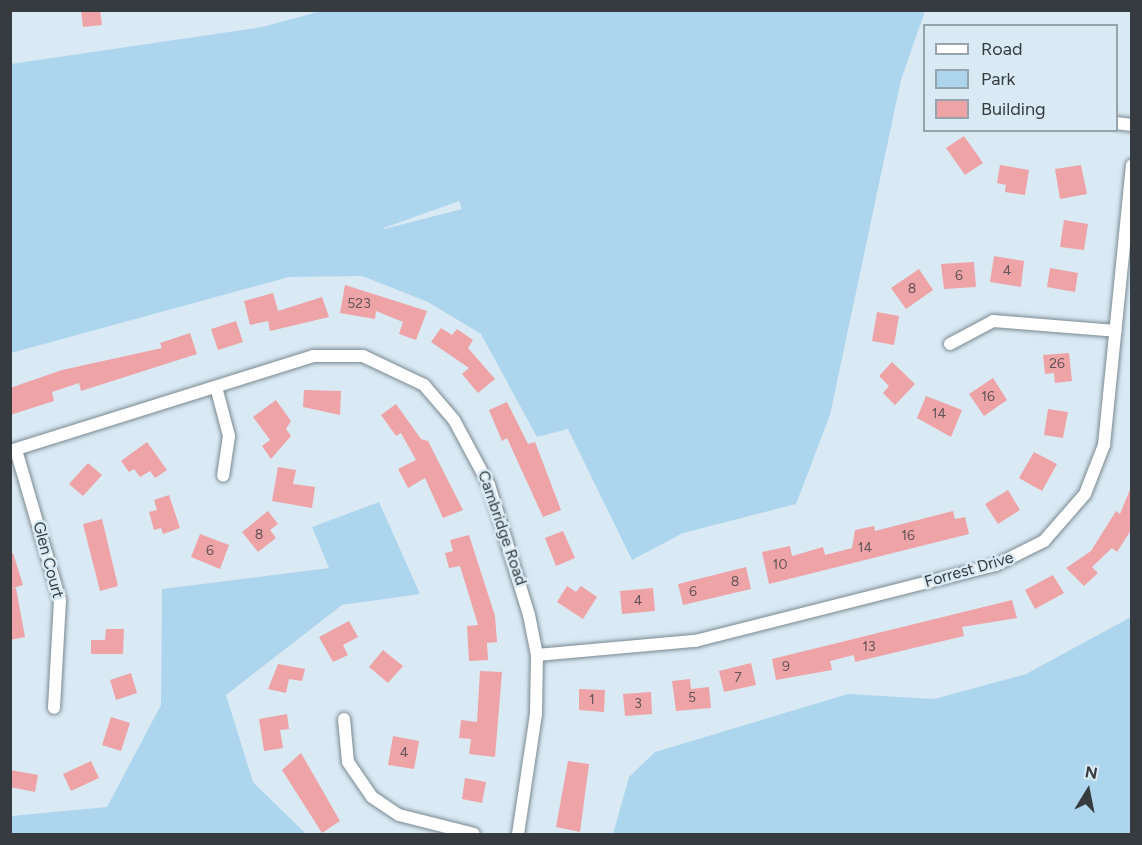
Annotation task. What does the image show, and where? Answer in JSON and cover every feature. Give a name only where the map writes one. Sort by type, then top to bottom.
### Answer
[{"type":"street","name":"Forrest Drive","points":[[537,655],[695,641],[996,565],[1031,550],[1067,519],[1093,480],[1104,445],[1128,245],[1131,165]]},
{"type":"street","points":[[950,344],[993,321],[1116,331]]},
{"type":"street","name":"Cambridge Road","points":[[13,450],[330,353],[377,360],[424,385],[464,435],[489,485],[524,591],[537,655],[535,740],[518,834]]},
{"type":"street","points":[[216,387],[229,436],[223,477]]},
{"type":"street","name":"Glen Court","points":[[13,450],[60,600],[54,708]]},
{"type":"street","points":[[344,719],[348,762],[372,797],[399,815],[474,834]]},
{"type":"green space","points":[[325,10],[925,11],[901,80],[830,415],[796,504],[683,533],[632,560],[568,429],[537,437],[481,334],[428,302],[362,276],[289,277],[11,353],[11,64],[262,27]],"holes":[[[459,201],[462,209],[384,229]]]},
{"type":"green space","points":[[379,502],[420,594],[342,605],[226,695],[253,782],[306,834],[11,834],[11,816],[107,807],[161,705],[162,589],[329,568],[312,527]]},
{"type":"green space","points":[[1131,617],[1131,834],[613,834],[629,777],[655,752],[848,694],[934,699],[1026,674]]},
{"type":"building","points":[[81,10],[100,10],[102,25],[83,27]]},
{"type":"building","points":[[964,136],[983,163],[965,175],[946,148]]},
{"type":"building","points":[[1000,165],[1029,170],[1025,195],[1005,192],[1006,185],[997,183]]},
{"type":"building","points":[[1081,165],[1087,194],[1060,199],[1055,169]]},
{"type":"building","points":[[1064,220],[1088,224],[1084,250],[1060,247]]},
{"type":"building","points":[[994,256],[1024,261],[1021,287],[990,282]]},
{"type":"building","points":[[974,262],[976,287],[944,289],[941,264]]},
{"type":"building","points":[[1050,268],[1078,273],[1075,292],[1047,287]]},
{"type":"building","points":[[919,269],[933,290],[906,309],[891,288]]},
{"type":"building","points":[[345,285],[427,311],[416,340],[399,334],[403,322],[376,311],[375,319],[340,313]]},
{"type":"building","points":[[273,293],[278,311],[322,297],[329,317],[270,331],[268,321],[250,325],[244,301]]},
{"type":"building","points":[[877,312],[899,316],[894,345],[872,341]]},
{"type":"building","points":[[236,321],[243,342],[218,350],[211,329]]},
{"type":"building","points":[[441,328],[452,335],[457,329],[473,340],[468,348],[495,379],[478,393],[462,374],[469,368],[431,342]]},
{"type":"building","points":[[190,333],[197,354],[81,391],[79,383],[52,392],[54,401],[10,415],[10,388],[62,370],[162,348],[160,343]]},
{"type":"building","points":[[1069,353],[1072,381],[1055,383],[1054,373],[1045,374],[1043,355]]},
{"type":"building","points":[[892,362],[915,384],[895,405],[883,393],[889,386],[879,376]]},
{"type":"building","points":[[993,378],[1007,400],[984,416],[969,394]]},
{"type":"building","points":[[304,390],[341,391],[340,415],[303,407]]},
{"type":"building","points":[[926,396],[962,410],[951,437],[917,418]]},
{"type":"building","points":[[276,400],[291,421],[286,429],[291,436],[271,459],[262,446],[270,440],[253,417]]},
{"type":"building","points":[[507,402],[528,444],[535,442],[561,510],[543,517],[507,438],[502,441],[489,410]]},
{"type":"building","points":[[396,404],[421,439],[428,441],[463,510],[443,518],[425,478],[408,488],[398,469],[416,460],[401,433],[396,436],[381,415]]},
{"type":"building","points":[[1048,409],[1068,412],[1063,438],[1044,435]]},
{"type":"building","points":[[147,442],[167,470],[155,478],[150,471],[140,477],[134,469],[129,472],[121,461]]},
{"type":"building","points":[[1034,452],[1057,464],[1042,491],[1019,478]]},
{"type":"building","points":[[88,463],[102,475],[83,496],[69,484]]},
{"type":"building","points":[[278,467],[296,470],[293,484],[315,487],[312,508],[272,501]]},
{"type":"building","points":[[1131,487],[1131,530],[1117,552],[1112,548],[1092,567],[1098,573],[1084,586],[1066,568],[1091,551],[1116,511],[1120,514]]},
{"type":"building","points":[[1008,490],[1020,510],[998,524],[985,504]]},
{"type":"building","points":[[169,495],[180,528],[163,534],[161,528],[154,530],[149,512],[157,510],[154,500]]},
{"type":"building","points":[[268,511],[278,524],[270,530],[276,538],[258,552],[242,532]]},
{"type":"building","points":[[953,511],[955,519],[965,517],[969,534],[769,584],[762,552],[790,546],[792,556],[823,547],[825,555],[852,548],[855,530],[874,526],[875,531]]},
{"type":"building","points":[[102,519],[118,586],[100,591],[83,524]]},
{"type":"building","points":[[563,531],[575,558],[556,566],[545,538]]},
{"type":"building","points":[[200,534],[229,545],[220,569],[191,557]]},
{"type":"building","points":[[469,535],[495,616],[497,642],[487,643],[488,660],[469,661],[467,626],[478,625],[460,566],[449,568],[445,553],[453,551],[450,540]]},
{"type":"building","points":[[13,553],[23,585],[10,589],[10,554]]},
{"type":"building","points":[[746,567],[751,589],[683,605],[678,584]]},
{"type":"building","points":[[1053,575],[1064,593],[1035,609],[1025,590]]},
{"type":"building","points":[[567,586],[576,592],[581,586],[597,597],[583,619],[557,602]]},
{"type":"building","points":[[16,588],[25,637],[10,640],[10,589]]},
{"type":"building","points":[[653,588],[655,611],[622,614],[620,591]]},
{"type":"building","points":[[1012,600],[1017,618],[962,627],[964,636],[855,662],[854,655],[830,661],[832,670],[776,680],[772,659]]},
{"type":"building","points":[[349,621],[358,637],[343,645],[348,655],[333,662],[319,637]]},
{"type":"building","points":[[106,629],[124,629],[123,654],[91,654],[91,640],[105,640]]},
{"type":"building","points":[[383,650],[403,666],[388,683],[369,667]]},
{"type":"building","points":[[751,663],[756,685],[724,692],[719,671]]},
{"type":"building","points":[[278,664],[305,669],[302,681],[289,679],[286,693],[268,689]]},
{"type":"building","points":[[480,671],[502,672],[495,757],[469,754],[471,739],[459,738],[461,720],[477,722]]},
{"type":"building","points":[[131,673],[137,693],[116,700],[110,680]]},
{"type":"building","points":[[690,679],[691,689],[709,687],[711,708],[676,711],[672,681]]},
{"type":"building","points":[[579,689],[605,690],[604,712],[579,710]]},
{"type":"building","points":[[651,692],[652,714],[625,716],[623,694]]},
{"type":"building","points":[[287,714],[289,729],[280,730],[283,748],[264,751],[259,719]]},
{"type":"building","points":[[111,717],[130,723],[121,751],[102,745]]},
{"type":"building","points":[[393,736],[419,741],[414,769],[388,765]]},
{"type":"building","points":[[301,753],[340,821],[322,833],[282,770]]},
{"type":"building","points":[[91,761],[99,778],[71,791],[63,774]]},
{"type":"building","points":[[568,761],[589,764],[580,832],[556,827]]},
{"type":"building","points":[[10,770],[38,775],[35,792],[10,787]]},
{"type":"building","points":[[465,778],[486,782],[482,803],[462,799]]}]
